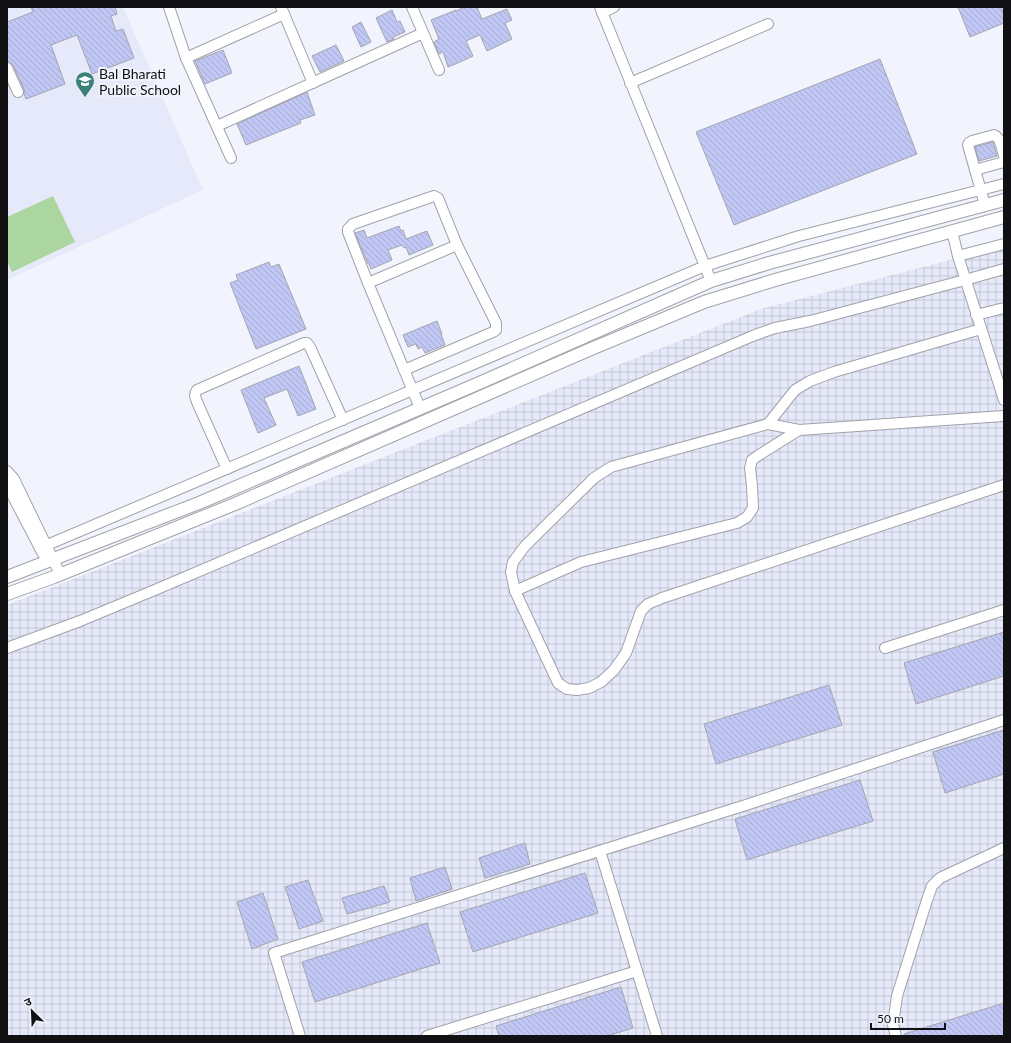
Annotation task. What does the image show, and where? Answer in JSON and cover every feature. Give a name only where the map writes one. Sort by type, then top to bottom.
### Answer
[{"type":"main road","points":[[7,577],[199,503],[711,281],[769,263],[1004,200]]},
{"type":"main road","points":[[7,594],[57,576],[235,504],[591,349],[704,302],[775,280],[1004,217]]},
{"type":"street","points":[[168,7],[186,58],[231,158]]},
{"type":"street","points":[[412,7],[439,70]]},
{"type":"street","points":[[614,7],[601,10],[711,281]]},
{"type":"street","points":[[186,58],[283,11],[313,83]]},
{"type":"street","points":[[630,83],[768,24]]},
{"type":"street","points":[[217,126],[423,33]]},
{"type":"street","points":[[7,68],[18,92]]},
{"type":"street","points":[[985,205],[968,145],[972,141],[996,135],[999,138],[1004,156]]},
{"type":"street","points":[[975,170],[1004,162]]},
{"type":"street","points":[[43,547],[705,266],[799,236],[1004,184]]},
{"type":"street","points":[[404,370],[496,330],[496,324],[457,245],[438,198],[434,196],[353,224],[348,229],[368,283],[412,390],[420,408]]},
{"type":"street","points":[[952,231],[976,315],[1000,372],[1004,400]]},
{"type":"street","points":[[958,256],[1004,244]]},
{"type":"street","points":[[368,283],[457,245]]},
{"type":"street","points":[[7,648],[80,621],[150,592],[755,335],[775,328],[810,321],[1004,269]]},
{"type":"street","points":[[976,315],[1004,308]]},
{"type":"street","points":[[768,424],[795,390],[810,381],[834,372],[981,329]]},
{"type":"street","points":[[228,469],[195,397],[197,390],[304,343],[307,343],[310,347],[343,420]]},
{"type":"street","points":[[1004,416],[799,430],[768,424],[612,467],[594,478],[518,554],[513,562],[511,572],[515,591],[558,683],[567,689],[577,690],[589,688],[601,682],[614,670],[626,653],[641,611],[648,604],[662,598],[1004,485]]},
{"type":"street","points":[[515,591],[581,562],[737,523],[747,517],[753,508],[750,468],[752,460],[759,454],[799,430]]},
{"type":"street","points":[[7,471],[14,479],[43,547]]},
{"type":"street","points":[[7,484],[43,547],[57,576]]},
{"type":"street","points":[[885,648],[1004,610]]},
{"type":"street","points":[[300,1036],[274,953],[746,805],[1004,720]]},
{"type":"street","points":[[896,1036],[894,1025],[897,996],[932,886],[940,878],[1004,848]]},
{"type":"street","points":[[600,851],[657,1036]]},
{"type":"street","points":[[427,1036],[637,971]]},
{"type":"shaded area","name":"Bal Bharati Public School","points":[[7,7],[123,7],[203,190],[7,280]]},
{"type":"shaded area","points":[[1004,246],[1004,1036],[7,1036],[7,605],[761,309]]},
{"type":"green space","points":[[53,196],[75,242],[12,272],[7,261],[7,217]]},
{"type":"building","points":[[31,7],[115,7],[117,14],[111,16],[116,31],[123,29],[134,58],[92,74],[77,35],[51,45],[65,84],[26,99],[24,89],[13,65],[7,60],[7,22],[33,12]]},
{"type":"building","points":[[465,7],[477,7],[482,19],[507,9],[512,20],[505,23],[512,39],[487,51],[480,35],[466,41],[473,56],[448,67],[443,52],[439,54],[434,42],[439,39],[431,20]]},
{"type":"building","points":[[958,7],[1001,7],[1004,15],[1004,23],[970,37]]},
{"type":"building","points":[[392,10],[397,22],[400,21],[405,32],[393,37],[394,39],[387,42],[376,18]]},
{"type":"building","points":[[361,22],[371,42],[361,47],[352,27]]},
{"type":"building","points":[[336,45],[344,61],[320,72],[312,56]]},
{"type":"building","points":[[223,50],[232,73],[205,84],[195,61]]},
{"type":"building","points":[[880,59],[917,154],[734,225],[696,132]]},
{"type":"building","points":[[307,92],[315,115],[300,120],[301,123],[246,145],[237,124]]},
{"type":"building","points":[[993,142],[997,156],[979,161],[975,147]]},
{"type":"building","points":[[399,226],[401,231],[403,230],[406,239],[427,231],[433,245],[409,255],[406,247],[404,248],[402,245],[388,250],[392,260],[371,269],[355,233],[364,230],[367,238]]},
{"type":"building","points":[[269,262],[271,267],[279,264],[306,329],[256,349],[230,283],[238,280],[236,275]]},
{"type":"building","points":[[437,321],[445,345],[425,353],[422,347],[418,349],[416,344],[408,347],[403,335]]},
{"type":"building","points":[[299,366],[316,409],[298,416],[287,389],[264,398],[276,425],[258,433],[241,390]]},
{"type":"building","points":[[1004,632],[1004,676],[916,704],[904,663]]},
{"type":"building","points":[[829,685],[842,725],[716,764],[704,724]]},
{"type":"building","points":[[1004,730],[1004,774],[945,793],[933,752]]},
{"type":"building","points":[[860,780],[873,821],[747,860],[735,819]]},
{"type":"building","points":[[525,843],[530,864],[485,878],[479,858]]},
{"type":"building","points":[[445,867],[452,889],[416,901],[410,878]]},
{"type":"building","points":[[585,873],[598,913],[473,952],[460,912]]},
{"type":"building","points":[[308,880],[323,921],[299,929],[285,887]]},
{"type":"building","points":[[384,886],[390,902],[347,914],[342,898]]},
{"type":"building","points":[[263,893],[278,939],[252,949],[237,902]]},
{"type":"building","points":[[427,923],[440,963],[315,1002],[302,962]]},
{"type":"building","points":[[621,987],[633,1028],[607,1036],[499,1036],[496,1026]]},
{"type":"building","points":[[1004,1003],[1004,1036],[905,1036],[904,1034]]},
{"type":"place","name":"Bal Bharati Public School","points":[[85,98]]}]
